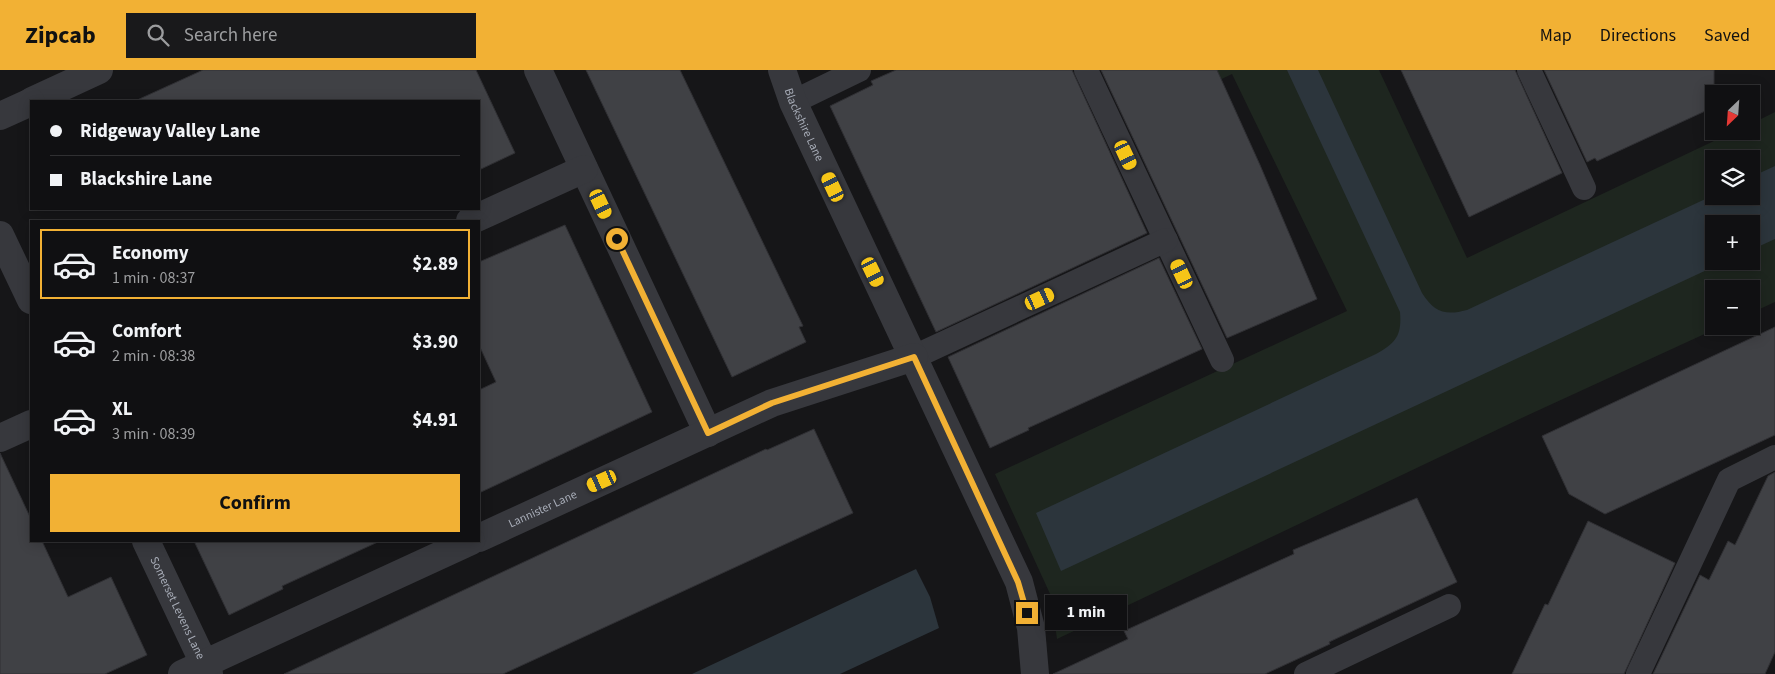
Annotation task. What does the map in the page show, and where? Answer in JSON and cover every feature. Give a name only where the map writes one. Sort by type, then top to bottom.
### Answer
[{"type":"street","points":[[34,100],[99,70]]},
{"type":"street","points":[[538,70],[708,433]]},
{"type":"street","name":"Blackshire Lane","points":[[782,70],[793,102],[1018,582],[1031,628],[1035,674]]},
{"type":"street","points":[[0,116],[30,102]]},
{"type":"street","points":[[472,220],[584,168]]},
{"type":"street","points":[[0,235],[30,298]]},
{"type":"street","name":"Lannister Lane","points":[[480,538],[772,403],[914,357]]},
{"type":"street","points":[[0,438],[30,424]]},
{"type":"street","name":"Somerset Levens Lane","points":[[146,542],[199,670]]},
{"type":"street","points":[[199,670],[469,542]]},
{"type":"lane","points":[[793,102],[859,70]]},
{"type":"lane","points":[[1086,70],[1222,360]]},
{"type":"lane","points":[[1529,70],[1584,188]]},
{"type":"lane","points":[[914,357],[1166,240]]},
{"type":"lane","points":[[1638,674],[1729,480],[1775,457]]},
{"type":"lane","points":[[1306,674],[1449,606]]},
{"type":"shaded area","points":[[1162,70],[1379,70],[1467,258],[1716,140],[1760,140],[1760,120],[1775,112],[1775,302],[1760,309],[1760,280],[1705,280],[1705,334],[1526,416],[1057,639],[1051,596],[995,474],[1347,311],[1232,74],[1129,124]]},
{"type":"shaded area","points":[[1287,70],[1318,70],[1422,293],[1431,305],[1446,312],[1452,313],[1467,310],[1705,199],[1705,205],[1760,205],[1760,173],[1775,166],[1775,239],[1760,246],[1760,215],[1705,215],[1705,270],[1707,270],[1061,571],[1036,513],[1376,354],[1396,338],[1400,327],[1400,312]]},
{"type":"shaded area","points":[[916,569],[930,597],[939,628],[840,674],[692,674]]},
{"type":"building","points":[[203,70],[476,70],[515,153],[480,170],[480,100],[137,100]]},
{"type":"building","points":[[586,70],[680,70],[803,326],[799,327],[806,342],[732,377]]},
{"type":"building","points":[[896,70],[1072,70],[1147,233],[936,332],[830,106],[873,85],[871,81]]},
{"type":"building","points":[[1101,70],[1217,70],[1317,299],[1227,338]]},
{"type":"building","points":[[1401,70],[1515,70],[1562,173],[1469,217]]},
{"type":"building","points":[[1544,70],[1714,70],[1714,85],[1705,85],[1705,111],[1597,161],[1595,158],[1587,162]]},
{"type":"building","points":[[565,225],[652,412],[480,493],[480,390],[496,382],[480,347],[480,262]]},
{"type":"building","points":[[1159,258],[1202,349],[1028,428],[1029,430],[990,448],[948,357]]},
{"type":"building","points":[[1775,327],[1775,435],[1605,514],[1569,494],[1542,436]]},
{"type":"building","points":[[814,429],[853,513],[503,674],[284,674],[766,449]]},
{"type":"building","points":[[0,453],[30,517],[30,542],[42,542],[68,597],[111,577],[147,655],[105,674],[0,674]]},
{"type":"building","points":[[1775,472],[1775,652],[1765,674],[1653,674],[1700,575],[1709,580],[1728,541],[1735,545],[1768,476]]},
{"type":"building","points":[[1417,498],[1457,582],[1329,642],[1330,644],[1265,674],[1053,674],[1128,639],[1124,631],[1294,554],[1293,550]]},
{"type":"building","points":[[1588,521],[1675,563],[1624,674],[1512,674],[1545,604],[1548,605]]},
{"type":"building","points":[[194,542],[378,542],[282,586],[283,589],[229,615]]},
{"type":"route","points":[[617,239],[708,433],[772,403],[914,357],[1018,582],[1027,613]]}]
